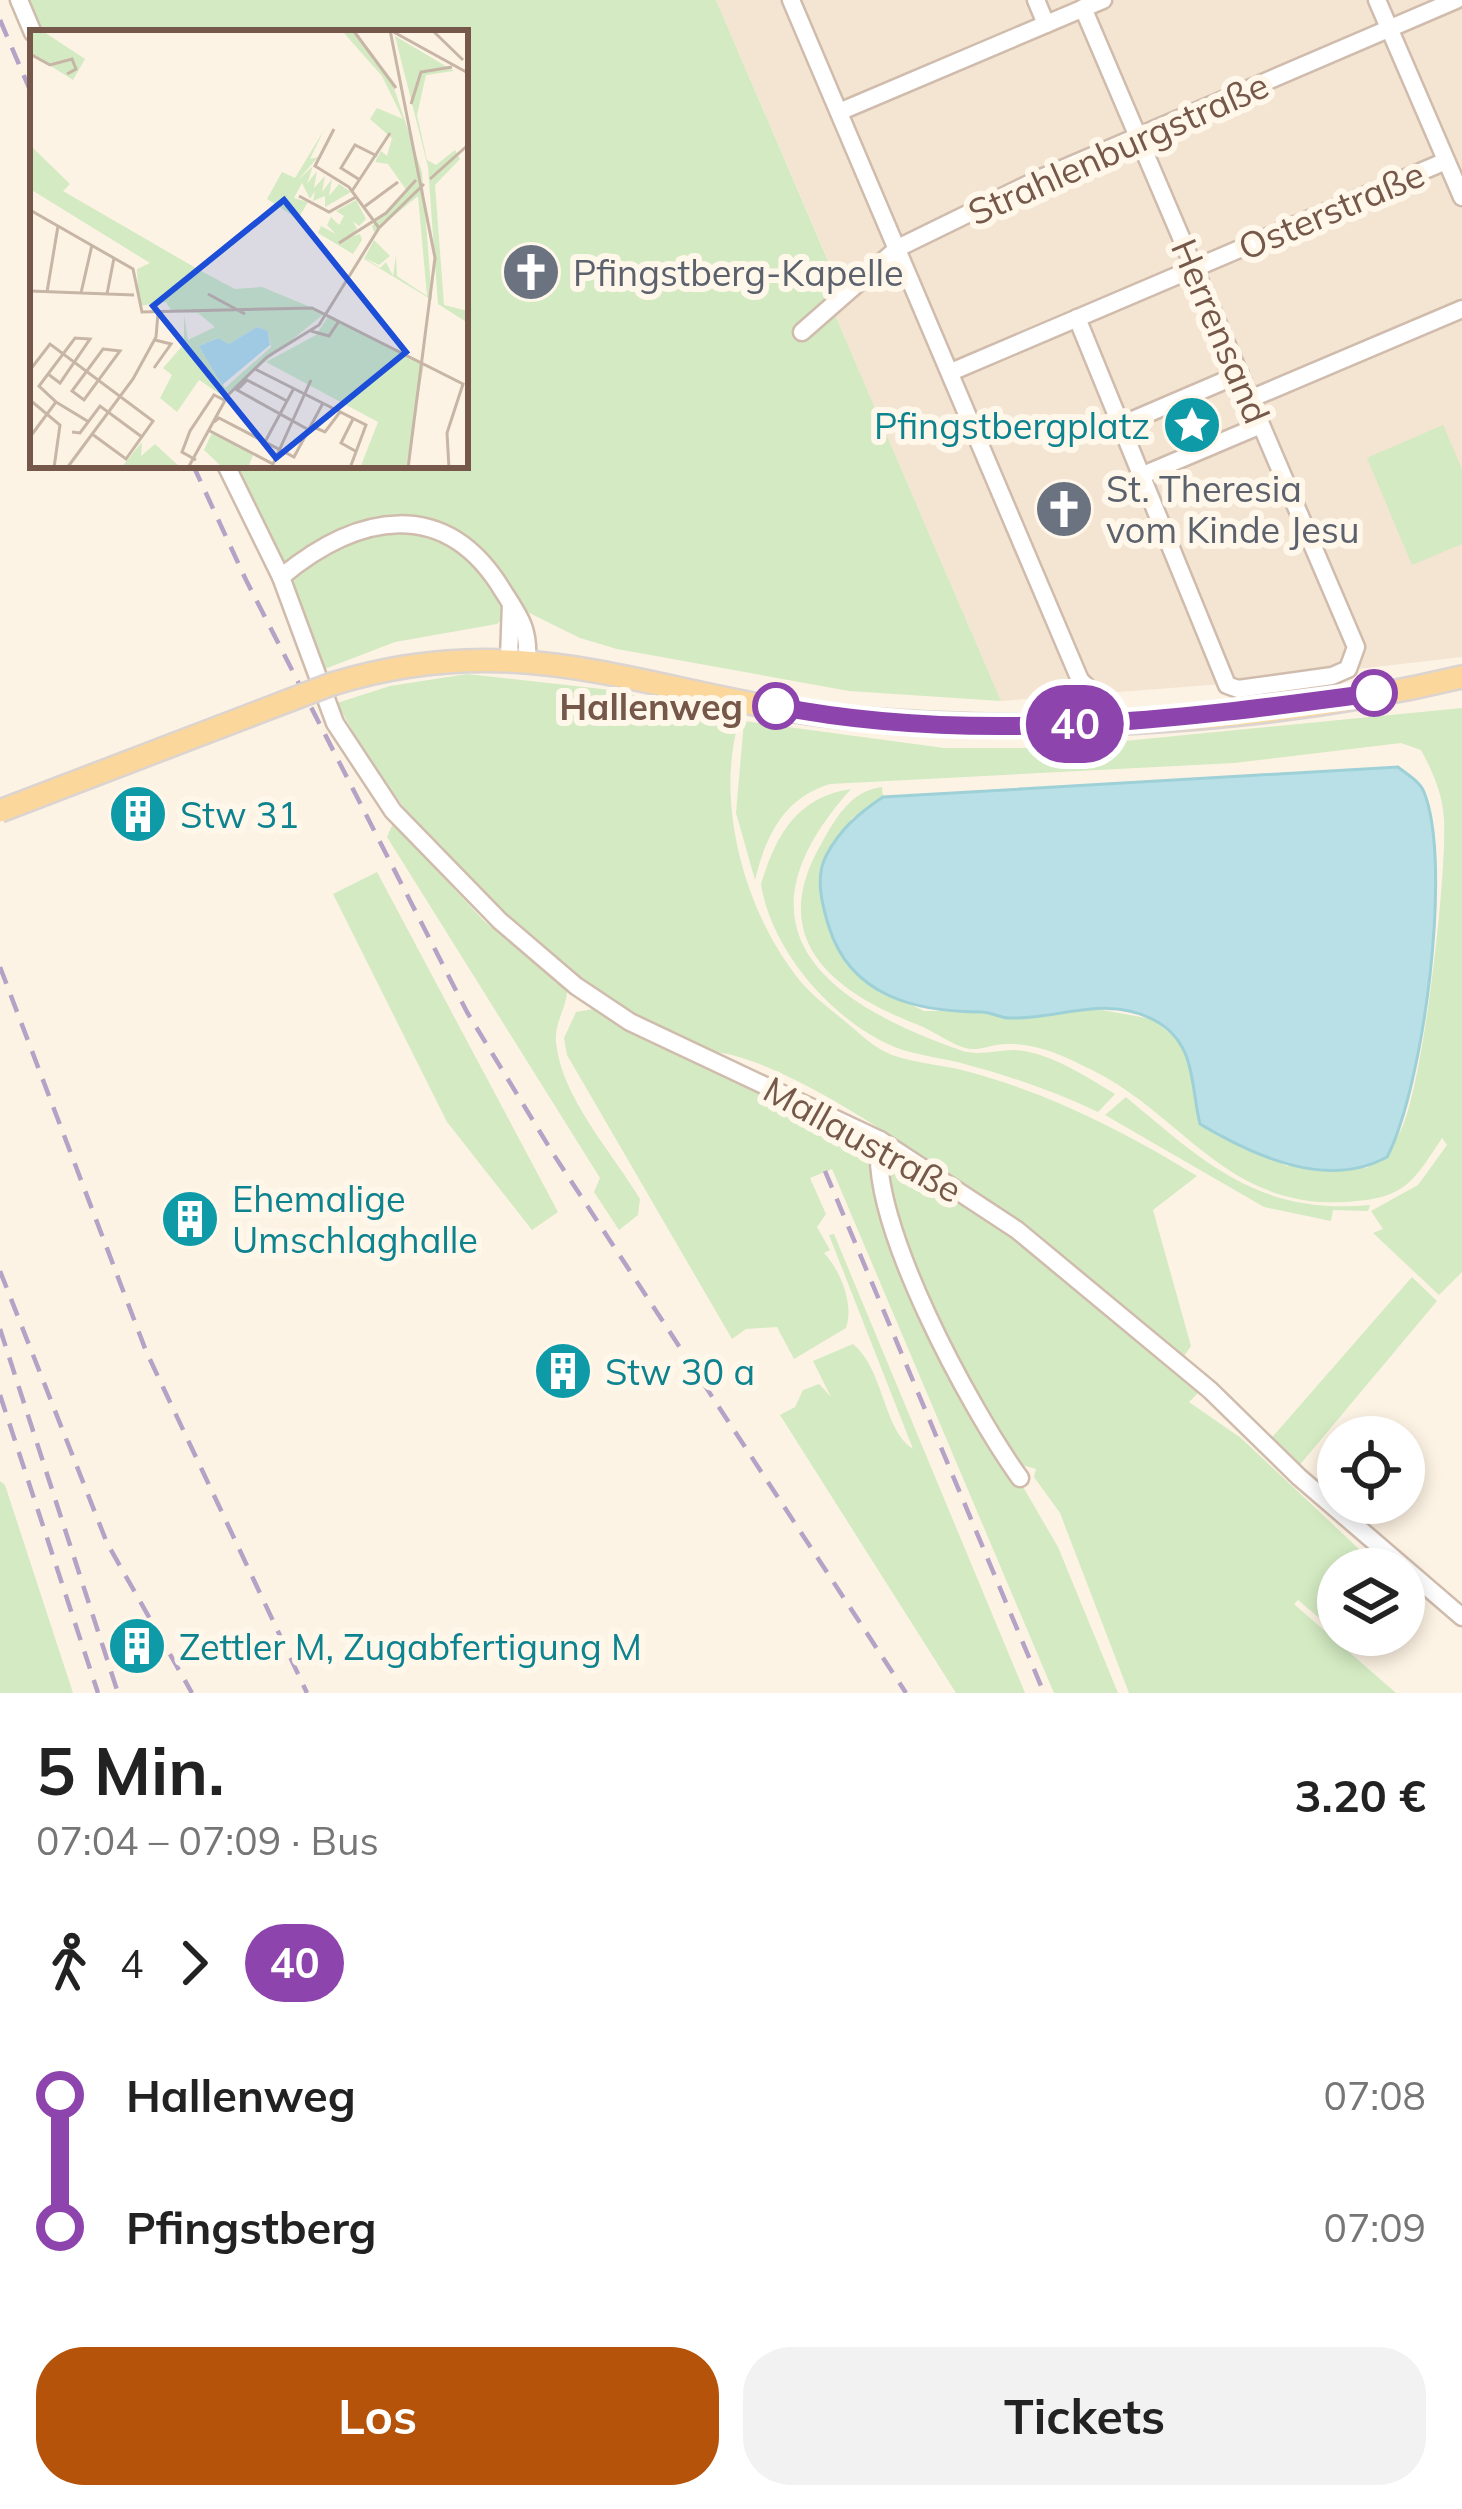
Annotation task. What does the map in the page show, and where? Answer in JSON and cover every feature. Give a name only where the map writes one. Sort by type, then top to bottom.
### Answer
[{"type":"main road","points":[[0,811],[332,684],[383,668],[437,660],[518,658],[850,718],[966,726],[1083,723],[1246,710],[1462,677]]},
{"type":"street","points":[[19,0],[32,30]]},
{"type":"street","points":[[791,0],[1080,680],[1122,720]]},
{"type":"street","points":[[1036,0],[1046,24]]},
{"type":"street","points":[[839,112],[1103,0]]},
{"type":"street","points":[[1377,0],[1462,197]]},
{"type":"street","name":"Strahlenburgstraße","points":[[802,332],[898,248],[1138,136],[1456,0]]},
{"type":"street","name":"Herrensand","points":[[1083,8],[1357,654],[1348,669],[1332,676],[1238,689],[1228,685],[1143,476]]},
{"type":"street","name":"Osterstraße","points":[[951,372],[1446,160]]},
{"type":"street","points":[[1250,399],[1462,309]]},
{"type":"street","points":[[1077,318],[1143,476],[1262,425]]},
{"type":"street","points":[[1121,425],[1240,374]]},
{"type":"street","points":[[227,468],[281,577],[344,535],[370,526],[412,524],[458,540],[479,558],[528,633],[518,658]]},
{"type":"street","name":"Mallaustraße","points":[[281,577],[335,723],[393,811],[471,893],[576,986],[630,1022],[880,1140],[1017,1230],[1090,1286],[1462,1616]]},
{"type":"street","points":[[1080,680],[1083,723]]},
{"type":"street","points":[[1083,723],[1094,698]]},
{"type":"street","points":[[880,1140],[875,1173],[938,1341],[1020,1478]]},
{"type":"shaded area","points":[[716,0],[1462,0],[1462,657],[1236,683],[1001,701],[829,301],[841,290]]},
{"type":"green space","points":[[24,0],[716,0],[841,291],[829,301],[1001,701],[849,691],[617,649],[580,638],[515,606],[497,624],[395,642],[322,670],[231,468],[468,468],[468,30],[38,30]]},
{"type":"green space","points":[[1443,425],[1462,469],[1462,544],[1412,565],[1367,458]]},
{"type":"green space","points":[[467,674],[611,690],[739,721],[730,785],[739,852],[776,947],[812,994],[886,1052],[1032,1092],[1116,1130],[1197,1176],[1153,1210],[1191,1346],[1182,1359],[1022,1229],[881,1129],[813,1089],[753,1062],[705,1051],[613,1002],[561,968],[486,902],[387,785],[337,703],[390,686]]},
{"type":"green space","points":[[1462,708],[1462,1272],[1439,1295],[1373,1233],[1383,1229],[1371,1211],[1418,1185],[1447,1145],[1442,1138],[1414,1178],[1380,1197],[1303,1200],[1268,1190],[1236,1175],[1124,1089],[1071,1060],[1018,1044],[964,1047],[862,998],[819,960],[806,937],[801,911],[805,880],[832,826],[852,800],[882,787],[883,797],[851,819],[901,1000],[924,1011],[984,1011],[1005,1019],[1091,1008],[1152,1019],[1178,1040],[1195,1071],[1194,1102],[1223,1137],[1287,1166],[1367,1168],[1396,1139],[1408,1111],[1432,982],[1444,820],[1437,784],[1421,750],[1401,743],[1234,763],[830,784],[800,799],[779,820],[755,880],[736,813],[744,721],[944,748],[1053,748]]},
{"type":"green space","points":[[851,789],[814,838],[796,881],[795,920],[808,953],[833,983],[911,1031],[968,1052],[1036,1054],[1083,1075],[1115,1094],[1098,1112],[1001,1075],[897,1048],[851,1021],[809,982],[778,934],[761,884],[791,821],[816,800]]},
{"type":"green space","points":[[393,823],[484,921],[567,988],[556,1034],[560,1063],[577,1103],[640,1199],[638,1215],[619,1230],[594,1192],[600,1178],[387,837]]},
{"type":"green space","points":[[377,872],[558,1212],[532,1230],[447,1122],[333,894]]},
{"type":"green space","points":[[594,1009],[694,1062],[869,1142],[872,1180],[920,1310],[1058,1547],[1118,1693],[1054,1693],[832,1169],[810,1178],[826,1214],[817,1227],[830,1250],[824,1253],[847,1297],[846,1328],[794,1359],[777,1327],[746,1329],[732,1339],[567,1055],[564,1038],[576,1012]]},
{"type":"green space","points":[[1126,1097],[1182,1144],[1236,1180],[1296,1202],[1370,1205],[1368,1211],[1333,1210],[1331,1221],[1264,1207],[1105,1115]]},
{"type":"green space","points":[[891,1156],[1025,1241],[1199,1392],[1189,1402],[1241,1438],[1317,1510],[1317,1524],[1332,1524],[1358,1548],[1317,1548],[1317,1616],[1298,1600],[1294,1604],[1317,1624],[1317,1656],[1354,1656],[1396,1693],[1129,1693],[1060,1513],[1034,1477],[1036,1469],[1019,1464],[941,1340],[884,1185],[884,1159]]},
{"type":"green space","points":[[834,1234],[1025,1693],[956,1693],[780,1415],[795,1407],[803,1390],[819,1384],[831,1397],[813,1361],[853,1344],[871,1368],[895,1428],[913,1449],[829,1235]]},
{"type":"green space","points":[[1412,1277],[1437,1301],[1341,1416],[1317,1416],[1317,1444],[1298,1467],[1269,1441]]},
{"type":"green space","points":[[0,1481],[5,1485],[73,1693],[0,1693]]},
{"type":"water","points":[[1398,767],[1422,788],[1432,826],[1435,921],[1422,1031],[1400,1125],[1387,1157],[1364,1166],[1340,1170],[1291,1165],[1200,1124],[1185,1052],[1168,1029],[1136,1013],[1100,1008],[1009,1018],[934,1009],[889,996],[853,970],[839,951],[824,910],[820,882],[826,856],[851,822],[883,797]]},
{"type":"railway","points":[[0,20],[30,90]]},
{"type":"railway","points":[[194,468],[246,580],[467,1012],[554,1155],[906,1693]]},
{"type":"railway","points":[[0,967],[146,1351],[307,1693]]},
{"type":"railway","points":[[825,1171],[1044,1693]]},
{"type":"railway","points":[[0,1271],[107,1543],[192,1693]]},
{"type":"railway","points":[[0,1329],[118,1693]]},
{"type":"railway","points":[[0,1395],[98,1693]]},
{"type":"bus line","name":"40","points":[[776,706],[850,718],[966,726],[1040,725],[1204,715],[1374,693]]},
{"type":"place","name":"Pfingstberg-Kapelle","points":[[531,272]]},
{"type":"place","name":"Pfingstbergplatz","points":[[1192,425]]},
{"type":"place","name":"St. Theresia vom Kinde Jesu","points":[[1064,509]]},
{"type":"place","name":"Hallenweg","points":[[776,706]]},
{"type":"place","name":"Stw 31","points":[[138,814]]},
{"type":"place","name":"Ehemalige Umschlaghalle","points":[[190,1219]]},
{"type":"place","name":"Stw 30 a","points":[[563,1371]]},
{"type":"place","name":"Zettler M, Zugabfertigung M","points":[[137,1646]]}]
